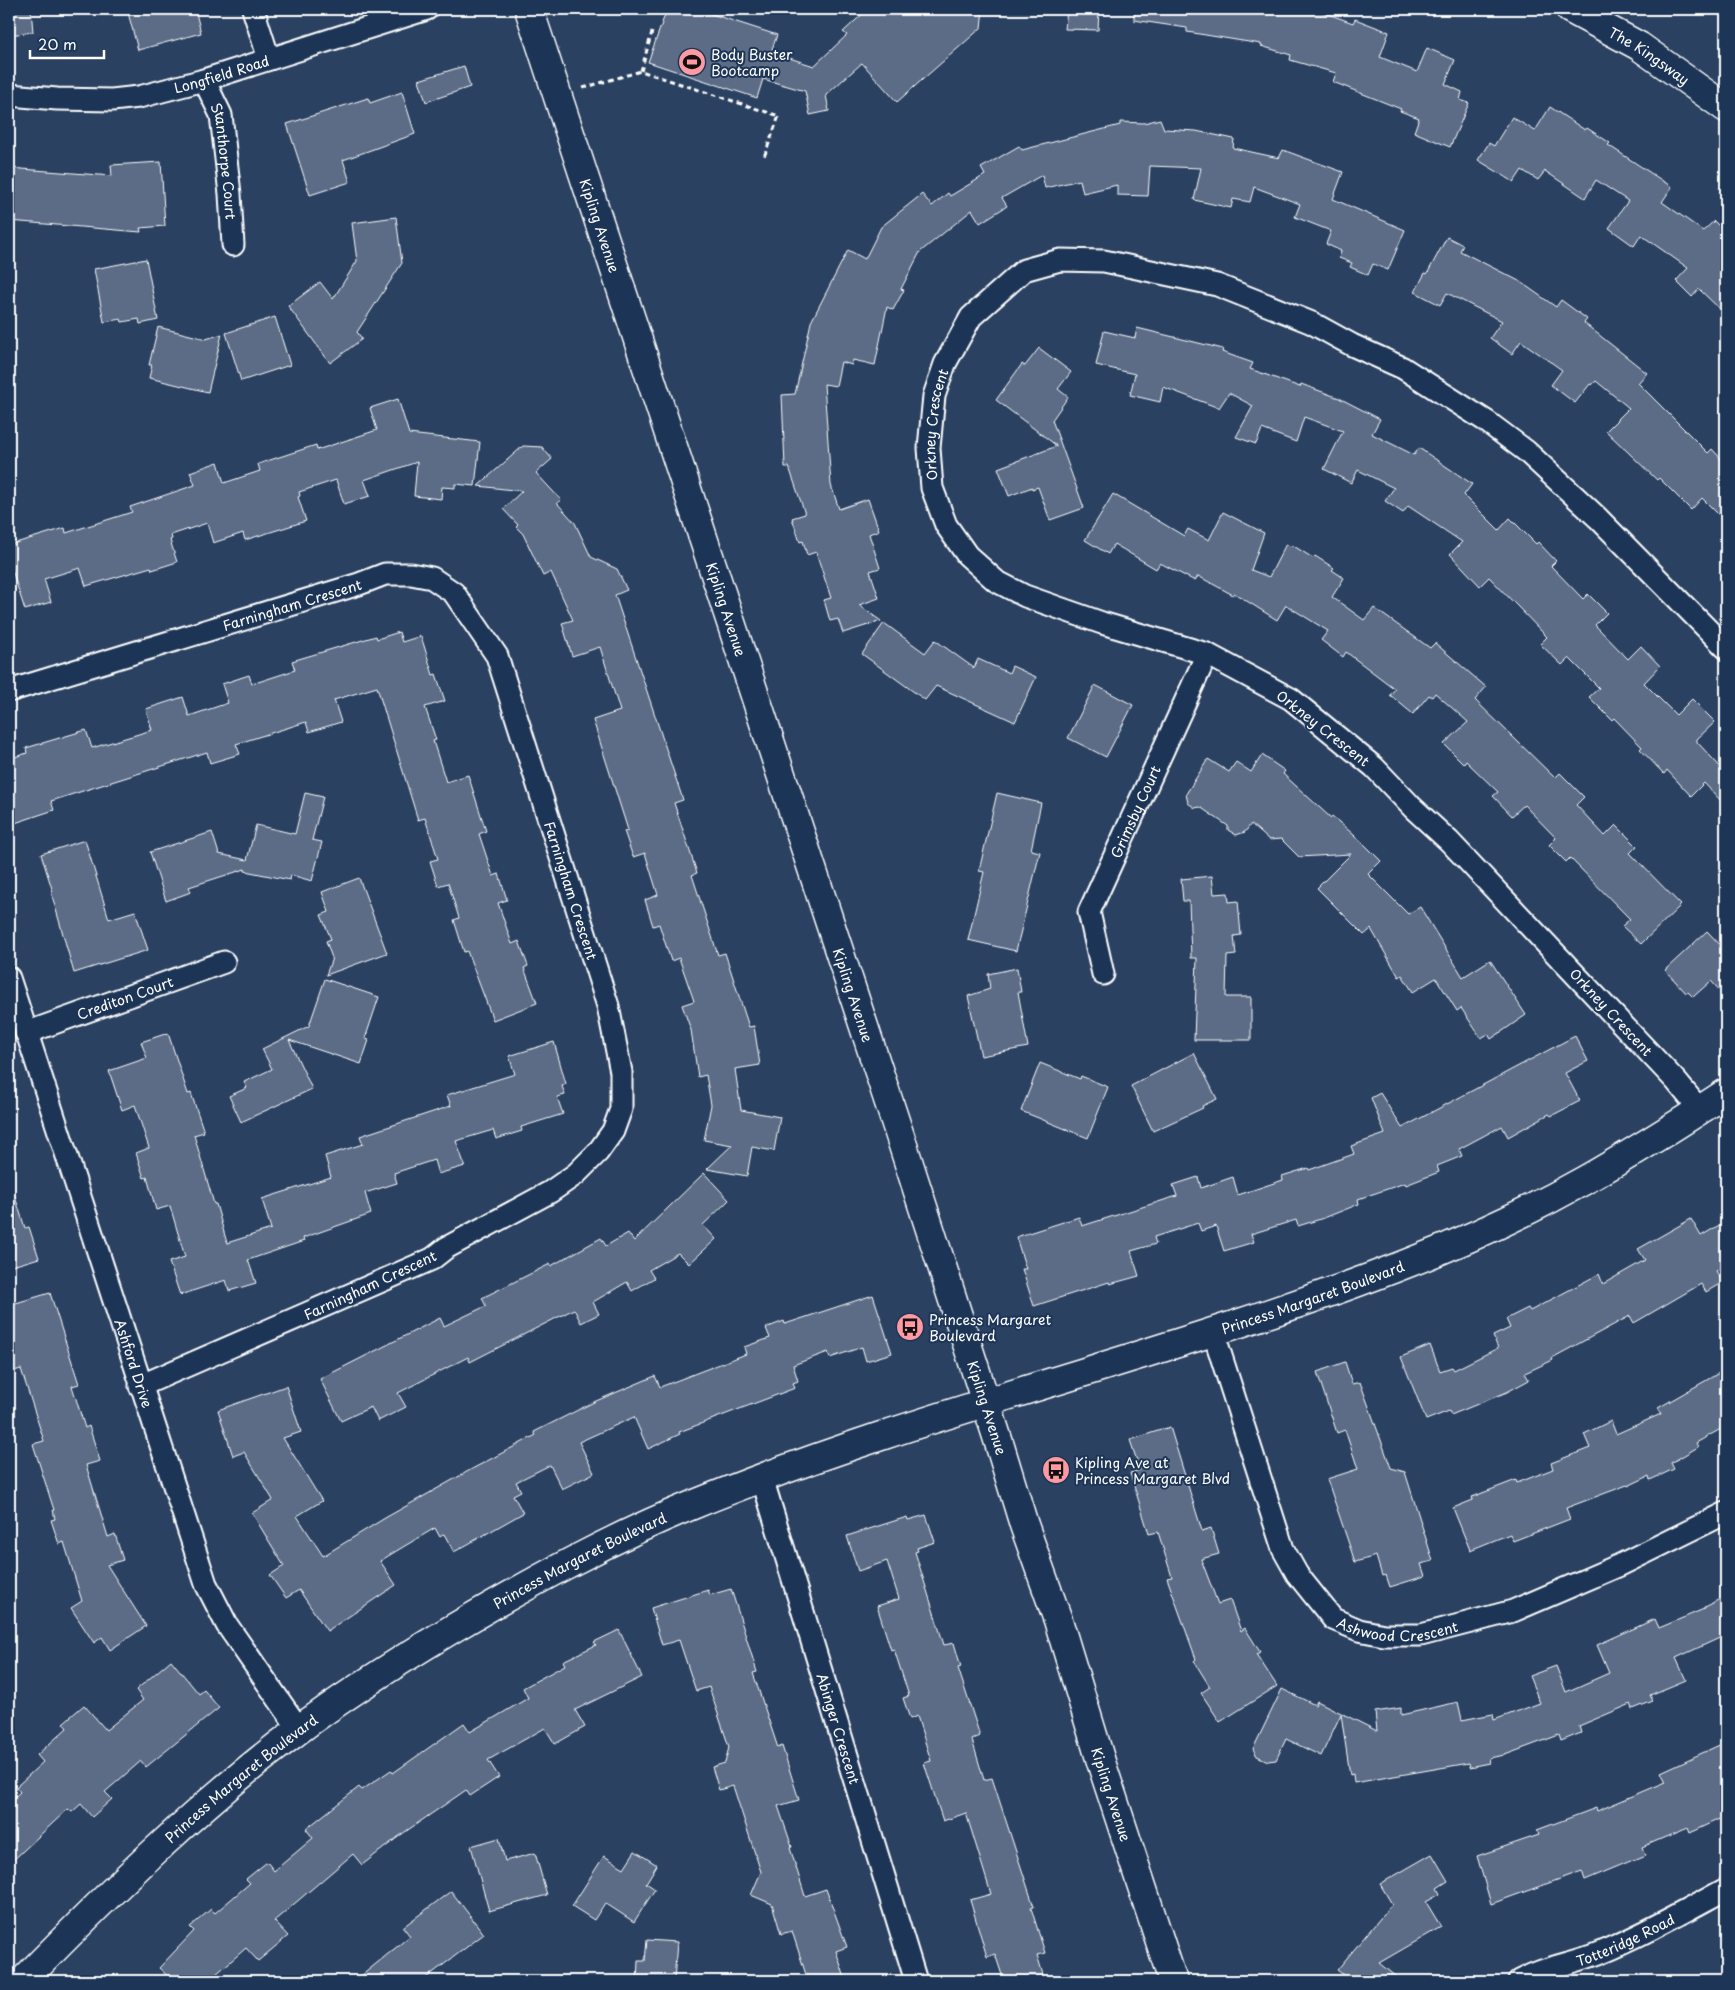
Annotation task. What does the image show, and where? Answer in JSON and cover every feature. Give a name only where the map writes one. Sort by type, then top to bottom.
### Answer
[{"type":"street","points":[[254,9],[269,59]]},
{"type":"street","name":"Longfield Road","points":[[9,95],[57,99],[112,100],[139,97],[204,80],[427,9]]},
{"type":"street","name":"Kipling Avenue","points":[[529,9],[986,1402],[1024,1525],[1058,1620],[1102,1766],[1173,1981]]},
{"type":"street","name":"The Kingsway","points":[[1570,9],[1639,46],[1726,108]]},
{"type":"street","name":"Stanthorpe Court","points":[[204,80],[220,115],[230,194],[233,245]]},
{"type":"street","name":"Orkney Crescent","points":[[1700,1110],[1676,1081],[1485,879],[1374,767],[1291,699],[1207,654],[1102,623],[1025,596],[996,581],[967,554],[946,525],[932,488],[929,448],[934,396],[945,364],[971,317],[1024,270],[1060,260],[1104,261],[1217,284],[1312,323],[1352,345],[1403,368],[1486,421],[1526,451],[1598,518],[1726,648]]},
{"type":"street","name":"Farningham Crescent","points":[[9,691],[359,584],[385,574],[411,574],[432,578],[454,593],[497,656],[608,1006],[621,1072],[621,1109],[613,1131],[598,1152],[576,1174],[550,1192],[446,1248],[432,1259],[140,1386]]},
{"type":"street","name":"Grimsby Court","points":[[1103,974],[1089,912],[1207,654]]},
{"type":"street","name":"Crediton Court","points":[[26,1033],[224,962]]},
{"type":"street","name":"Ashford Drive","points":[[9,978],[140,1386],[206,1584],[227,1625],[299,1729]]},
{"type":"street","name":"Princess Margaret Boulevard","points":[[23,1981],[83,1920],[165,1842],[245,1772],[299,1729],[420,1649],[545,1576],[615,1540],[691,1505],[821,1456],[1314,1299],[1412,1262],[1499,1223],[1584,1181],[1726,1093]]},
{"type":"street","name":"Ashwood Crescent","points":[[1213,1331],[1283,1549],[1297,1574],[1333,1619],[1359,1630],[1384,1634],[1421,1635],[1513,1611],[1620,1565],[1726,1513]]},
{"type":"street","name":"Abinger Crescent","points":[[762,1478],[916,1981]]},
{"type":"street","name":"Totteridge Road","points":[[1519,1981],[1532,1974],[1598,1953],[1672,1918],[1726,1889]]},
{"type":"path","points":[[641,71],[652,32]]},
{"type":"path","points":[[558,95],[641,71],[779,116],[764,157]]},
{"type":"building","points":[[9,9],[31,9],[33,32],[9,35]]},
{"type":"building","points":[[127,9],[195,9],[201,33],[138,50]]},
{"type":"building","points":[[667,9],[696,9],[777,35],[771,52],[814,66],[847,35],[843,32],[868,9],[983,9],[981,28],[897,102],[862,63],[826,95],[829,111],[810,115],[805,91],[763,79],[757,98],[648,62]]},
{"type":"building","points":[[1067,9],[1099,9],[1098,30],[1065,29]]},
{"type":"building","points":[[1134,9],[1314,9],[1353,23],[1355,19],[1389,32],[1380,57],[1417,72],[1427,48],[1455,60],[1445,84],[1462,92],[1460,100],[1469,103],[1450,147],[1414,132],[1419,118],[1333,82],[1336,73],[1290,60],[1291,55],[1261,46],[1261,44],[1187,32],[1187,28],[1134,20]]},
{"type":"building","points":[[464,66],[470,87],[426,102],[419,80]]},
{"type":"building","points":[[402,92],[415,134],[343,160],[350,182],[310,195],[287,124],[368,98],[370,103]]},
{"type":"building","points":[[1550,107],[1585,130],[1587,128],[1610,143],[1608,145],[1672,187],[1662,202],[1703,231],[1714,221],[1726,233],[1726,315],[1699,289],[1692,297],[1676,281],[1688,268],[1641,235],[1634,246],[1609,228],[1628,201],[1596,180],[1585,198],[1545,171],[1538,180],[1522,170],[1514,182],[1478,160],[1489,143],[1494,146],[1512,117],[1535,131]]},
{"type":"building","points":[[1160,119],[1164,129],[1196,131],[1234,139],[1233,148],[1279,158],[1283,150],[1343,172],[1333,199],[1405,230],[1388,270],[1373,264],[1368,275],[1350,267],[1352,263],[1339,258],[1341,251],[1326,244],[1331,231],[1295,217],[1300,204],[1254,187],[1250,202],[1233,199],[1231,208],[1194,200],[1201,168],[1150,166],[1148,196],[1117,195],[1117,185],[1083,193],[1080,180],[1045,188],[1042,175],[1002,198],[1007,206],[980,223],[972,210],[920,252],[901,289],[904,290],[893,310],[887,307],[875,365],[853,360],[852,365],[841,362],[836,386],[824,384],[831,485],[839,509],[868,499],[879,530],[869,534],[880,568],[870,571],[879,598],[859,605],[881,621],[843,633],[838,619],[830,621],[824,600],[831,598],[816,552],[807,555],[803,541],[800,542],[792,518],[805,514],[789,467],[785,467],[782,395],[795,394],[811,322],[848,250],[865,259],[881,227],[922,194],[932,206],[948,193],[950,196],[985,175],[981,168],[1019,146],[1022,150],[1120,125],[1120,122],[1144,123]]},
{"type":"building","points":[[161,162],[165,226],[140,228],[141,232],[9,221],[9,168],[112,176],[111,165]]},
{"type":"building","points":[[396,217],[402,263],[357,332],[362,339],[330,363],[288,306],[320,282],[333,299],[357,261],[352,223]]},
{"type":"building","points":[[1447,237],[1463,245],[1460,251],[1519,281],[1556,307],[1561,300],[1587,319],[1584,323],[1647,373],[1638,383],[1708,453],[1712,449],[1726,464],[1726,522],[1702,498],[1691,510],[1659,478],[1657,480],[1606,431],[1629,408],[1596,381],[1592,385],[1590,384],[1575,403],[1551,385],[1562,370],[1521,341],[1512,354],[1490,338],[1502,321],[1447,293],[1440,305],[1415,292]]},
{"type":"building","points":[[146,259],[158,320],[140,324],[139,319],[122,322],[121,319],[104,322],[94,269]]},
{"type":"building","points":[[275,317],[290,365],[241,381],[226,333]]},
{"type":"building","points":[[158,327],[206,339],[222,334],[208,392],[149,378],[152,365],[149,365]]},
{"type":"building","points":[[1137,328],[1223,349],[1222,352],[1253,363],[1250,369],[1300,387],[1301,384],[1339,398],[1380,419],[1372,434],[1414,455],[1419,448],[1472,484],[1464,495],[1499,530],[1510,518],[1536,544],[1538,542],[1556,561],[1551,566],[1583,599],[1588,594],[1607,613],[1595,625],[1628,659],[1641,646],[1660,666],[1644,683],[1676,715],[1692,699],[1715,722],[1697,739],[1697,742],[1726,773],[1726,806],[1704,783],[1691,796],[1667,770],[1664,774],[1640,749],[1642,747],[1614,718],[1612,720],[1589,697],[1599,688],[1569,658],[1562,665],[1540,644],[1547,637],[1489,577],[1480,586],[1450,554],[1462,542],[1408,506],[1403,513],[1385,501],[1394,488],[1358,470],[1351,483],[1324,469],[1343,431],[1304,417],[1296,442],[1262,429],[1256,444],[1236,437],[1253,406],[1229,393],[1219,408],[1163,387],[1160,402],[1130,395],[1135,374],[1096,365],[1104,331],[1135,338]]},
{"type":"building","points":[[1039,348],[1071,372],[1058,389],[1068,397],[1052,420],[1084,508],[1050,520],[1038,487],[1032,489],[1032,487],[1009,496],[998,468],[1057,446],[996,400],[1022,364],[1025,366]]},
{"type":"building","points":[[398,399],[409,434],[480,442],[475,486],[455,484],[455,488],[442,487],[441,499],[414,496],[417,462],[364,480],[370,496],[344,504],[336,480],[299,492],[300,496],[298,497],[306,521],[245,540],[243,533],[213,543],[207,523],[171,535],[172,539],[170,540],[177,562],[152,570],[151,567],[86,586],[80,568],[44,579],[51,602],[25,610],[9,561],[9,545],[65,528],[66,533],[132,512],[130,507],[195,485],[190,472],[218,462],[224,483],[260,471],[258,464],[316,445],[317,450],[377,430],[370,408]]},
{"type":"building","points":[[523,446],[542,447],[552,459],[536,473],[561,500],[557,503],[575,523],[591,557],[617,569],[627,590],[615,595],[683,800],[674,803],[697,873],[692,875],[718,955],[725,953],[749,1027],[754,1026],[760,1065],[735,1069],[741,1110],[780,1117],[774,1151],[752,1147],[747,1176],[707,1169],[732,1145],[704,1140],[711,1105],[706,1075],[698,1077],[691,1030],[682,1005],[694,1001],[679,958],[671,961],[659,924],[653,926],[645,900],[658,895],[645,853],[633,857],[624,831],[628,830],[593,720],[620,711],[600,647],[572,656],[562,623],[573,620],[551,572],[543,576],[523,534],[516,527],[518,525],[503,509],[522,491],[478,486]]},
{"type":"building","points":[[1113,494],[1184,536],[1188,529],[1209,540],[1223,512],[1264,533],[1251,570],[1269,577],[1286,544],[1291,547],[1292,545],[1313,558],[1315,556],[1334,568],[1332,570],[1344,578],[1332,597],[1364,620],[1374,608],[1430,648],[1435,643],[1486,687],[1475,700],[1555,778],[1560,773],[1584,797],[1576,805],[1605,836],[1616,825],[1637,846],[1630,853],[1681,905],[1641,944],[1622,926],[1630,919],[1570,858],[1566,862],[1549,845],[1556,838],[1524,805],[1512,816],[1493,796],[1498,792],[1466,761],[1464,764],[1444,744],[1468,722],[1435,693],[1432,697],[1429,695],[1413,714],[1390,695],[1395,689],[1346,652],[1343,657],[1321,640],[1328,631],[1286,605],[1277,620],[1234,593],[1233,595],[1198,576],[1195,581],[1160,563],[1156,569],[1114,544],[1108,554],[1085,540]]},
{"type":"building","points":[[884,623],[925,653],[935,640],[974,668],[978,659],[1009,673],[1012,666],[1036,677],[1015,722],[936,686],[925,700],[862,654]]},
{"type":"building","points":[[399,632],[402,642],[421,636],[433,675],[436,674],[445,701],[425,707],[436,740],[433,741],[446,782],[468,775],[486,831],[479,834],[493,876],[499,874],[507,900],[498,903],[512,944],[519,941],[528,966],[524,968],[537,1003],[493,1020],[467,951],[464,952],[454,920],[459,918],[448,883],[438,886],[430,861],[438,859],[425,818],[418,820],[377,687],[334,700],[341,722],[309,732],[306,722],[274,732],[236,744],[240,754],[210,763],[207,752],[51,801],[54,810],[15,823],[9,805],[9,759],[27,753],[26,748],[86,730],[92,748],[152,730],[146,709],[183,697],[189,716],[228,703],[222,684],[249,675],[252,684],[295,670],[292,661],[376,636],[377,639]]},
{"type":"building","points":[[1095,685],[1133,705],[1106,757],[1068,738]]},
{"type":"building","points":[[1262,755],[1285,771],[1283,774],[1331,818],[1332,816],[1362,842],[1381,861],[1368,874],[1408,914],[1420,907],[1463,977],[1490,960],[1526,1015],[1491,1039],[1488,1034],[1481,1038],[1461,1008],[1457,1011],[1436,978],[1413,992],[1402,975],[1399,977],[1371,929],[1364,935],[1317,888],[1351,854],[1299,857],[1281,839],[1269,840],[1251,824],[1245,832],[1236,835],[1228,830],[1228,826],[1200,807],[1195,808],[1188,803],[1186,794],[1208,759],[1229,772],[1236,762],[1251,772]]},
{"type":"building","points":[[305,793],[323,797],[312,840],[322,842],[312,881],[291,875],[290,880],[245,871],[245,869],[189,887],[191,892],[166,901],[150,852],[212,832],[219,854],[247,860],[256,825],[295,834]]},
{"type":"building","points":[[997,793],[1041,803],[1031,850],[1040,852],[1016,951],[968,940],[984,872],[979,871]]},
{"type":"building","points":[[85,840],[109,919],[135,911],[148,950],[74,973],[41,854]]},
{"type":"building","points":[[1212,876],[1214,894],[1228,893],[1229,902],[1238,901],[1241,935],[1234,936],[1236,955],[1227,956],[1226,997],[1251,997],[1251,1040],[1194,1040],[1197,958],[1191,958],[1189,901],[1183,901],[1181,879]]},
{"type":"building","points":[[359,878],[387,953],[326,975],[332,958],[326,941],[331,939],[321,915],[329,912],[322,892]]},
{"type":"building","points":[[1707,931],[1726,951],[1726,997],[1711,981],[1693,997],[1688,992],[1686,993],[1665,970]]},
{"type":"building","points":[[1017,968],[1021,992],[1018,992],[1028,1047],[981,1056],[968,996],[990,989],[988,974]]},
{"type":"building","points":[[325,979],[379,997],[365,1039],[369,1040],[361,1064],[289,1040],[312,1089],[241,1122],[229,1096],[247,1088],[244,1082],[272,1069],[262,1049],[309,1026]]},
{"type":"building","points":[[168,1033],[188,1094],[191,1093],[204,1132],[194,1135],[227,1243],[271,1229],[262,1199],[331,1177],[325,1156],[363,1144],[360,1136],[451,1106],[447,1095],[515,1074],[509,1056],[554,1042],[566,1084],[562,1086],[565,1095],[557,1097],[563,1114],[521,1127],[522,1131],[496,1139],[493,1130],[456,1141],[465,1166],[438,1174],[434,1160],[394,1173],[397,1183],[365,1193],[371,1214],[303,1238],[304,1241],[248,1260],[256,1283],[229,1291],[226,1280],[180,1295],[169,1262],[185,1257],[170,1206],[156,1210],[147,1177],[144,1178],[136,1153],[149,1148],[135,1105],[122,1110],[109,1071],[147,1058],[141,1042]]},
{"type":"building","points":[[1575,1036],[1588,1061],[1565,1073],[1580,1101],[1551,1116],[1549,1114],[1508,1137],[1502,1126],[1459,1149],[1462,1156],[1437,1166],[1439,1172],[1406,1185],[1405,1183],[1358,1199],[1359,1204],[1324,1218],[1298,1226],[1296,1220],[1251,1234],[1254,1242],[1224,1251],[1216,1226],[1201,1231],[1198,1223],[1154,1237],[1156,1244],[1131,1251],[1139,1276],[1110,1284],[1109,1282],[1034,1306],[1022,1269],[1026,1269],[1016,1237],[1079,1217],[1082,1226],[1177,1196],[1173,1185],[1198,1177],[1201,1188],[1233,1177],[1238,1195],[1283,1180],[1282,1176],[1308,1168],[1309,1170],[1354,1154],[1351,1146],[1385,1134],[1371,1098],[1380,1093],[1402,1128]]},
{"type":"building","points":[[1194,1053],[1217,1099],[1202,1106],[1203,1108],[1153,1131],[1131,1086]]},
{"type":"building","points":[[1040,1063],[1080,1079],[1081,1076],[1108,1087],[1088,1138],[1021,1111]]},
{"type":"building","points":[[704,1173],[729,1200],[703,1225],[716,1239],[689,1264],[678,1253],[649,1270],[654,1278],[632,1291],[627,1282],[593,1302],[599,1314],[581,1323],[574,1309],[470,1362],[468,1357],[398,1393],[406,1407],[378,1421],[371,1407],[341,1421],[320,1379],[440,1318],[444,1326],[486,1306],[482,1298],[550,1264],[551,1266],[601,1238],[606,1246],[628,1233],[634,1241]]},
{"type":"building","points":[[9,1190],[13,1190],[25,1228],[29,1227],[39,1258],[9,1267]]},
{"type":"building","points":[[1691,1219],[1701,1236],[1726,1221],[1726,1265],[1716,1271],[1723,1282],[1706,1292],[1701,1284],[1634,1323],[1630,1316],[1552,1358],[1553,1360],[1525,1373],[1529,1380],[1507,1392],[1451,1415],[1449,1411],[1426,1420],[1401,1357],[1430,1345],[1440,1371],[1452,1367],[1454,1370],[1498,1348],[1493,1336],[1510,1328],[1506,1319],[1528,1308],[1530,1311],[1599,1274],[1603,1284],[1645,1260],[1638,1249]]},
{"type":"building","points":[[50,1293],[79,1384],[72,1386],[85,1428],[89,1426],[100,1461],[86,1465],[108,1537],[115,1534],[123,1560],[107,1565],[146,1626],[110,1650],[102,1637],[94,1643],[71,1608],[82,1601],[64,1542],[59,1544],[51,1520],[55,1519],[54,1510],[33,1444],[44,1441],[21,1369],[14,1371],[9,1353],[9,1305]]},
{"type":"building","points":[[873,1295],[892,1353],[866,1361],[862,1347],[830,1358],[828,1352],[793,1365],[798,1381],[793,1383],[795,1388],[679,1432],[680,1434],[648,1449],[634,1417],[579,1442],[594,1473],[562,1489],[550,1465],[516,1482],[521,1491],[513,1495],[523,1513],[454,1552],[444,1534],[440,1537],[435,1528],[380,1561],[396,1585],[327,1631],[299,1590],[286,1598],[270,1575],[284,1566],[252,1513],[273,1500],[244,1452],[233,1456],[218,1410],[286,1386],[301,1432],[283,1438],[322,1501],[297,1516],[323,1556],[385,1518],[536,1435],[534,1432],[596,1401],[655,1376],[660,1387],[746,1354],[744,1347],[770,1338],[766,1328],[784,1321],[785,1324]]},
{"type":"building","points":[[1345,1362],[1352,1384],[1360,1382],[1391,1468],[1405,1472],[1433,1561],[1421,1564],[1425,1576],[1390,1587],[1386,1575],[1382,1576],[1376,1556],[1355,1562],[1327,1479],[1358,1469],[1345,1430],[1337,1433],[1317,1372]]},
{"type":"building","points":[[1726,1369],[1726,1426],[1696,1443],[1698,1447],[1671,1463],[1674,1469],[1650,1480],[1649,1476],[1628,1486],[1566,1508],[1570,1519],[1513,1541],[1510,1534],[1470,1550],[1453,1508],[1473,1500],[1472,1497],[1516,1480],[1517,1483],[1553,1469],[1551,1463],[1590,1448],[1584,1434],[1611,1421],[1616,1434],[1661,1414],[1658,1408]]},
{"type":"building","points":[[1170,1427],[1202,1531],[1211,1528],[1219,1554],[1201,1559],[1218,1604],[1230,1600],[1241,1631],[1245,1628],[1260,1652],[1256,1654],[1277,1686],[1220,1722],[1201,1693],[1210,1687],[1194,1661],[1196,1659],[1167,1578],[1172,1577],[1158,1532],[1149,1534],[1130,1473],[1140,1470],[1130,1440]]},
{"type":"building","points":[[926,1515],[935,1542],[917,1548],[918,1551],[915,1552],[944,1645],[954,1643],[961,1667],[958,1668],[980,1736],[972,1740],[984,1780],[992,1778],[1034,1907],[1031,1908],[1045,1953],[1037,1955],[1045,1981],[1004,1981],[995,1954],[987,1957],[970,1900],[991,1894],[966,1813],[943,1821],[924,1763],[931,1761],[917,1716],[910,1719],[903,1698],[909,1696],[894,1649],[891,1650],[877,1606],[899,1599],[887,1561],[858,1571],[847,1536],[907,1517],[908,1520]]},
{"type":"building","points":[[731,1589],[757,1672],[753,1673],[778,1748],[782,1746],[799,1800],[778,1806],[792,1847],[790,1848],[805,1896],[826,1889],[847,1947],[836,1951],[846,1981],[808,1981],[792,1931],[781,1934],[772,1904],[751,1895],[761,1872],[733,1786],[719,1790],[712,1767],[725,1763],[729,1747],[709,1687],[696,1691],[679,1640],[662,1645],[651,1608],[708,1590],[710,1595]]},
{"type":"building","points":[[1726,1596],[1726,1635],[1676,1658],[1686,1680],[1650,1695],[1653,1701],[1633,1709],[1631,1704],[1579,1726],[1581,1733],[1561,1741],[1559,1735],[1505,1755],[1489,1758],[1490,1763],[1470,1767],[1469,1763],[1354,1783],[1353,1774],[1350,1775],[1341,1714],[1321,1756],[1286,1739],[1276,1760],[1268,1761],[1257,1756],[1253,1749],[1282,1689],[1315,1705],[1317,1701],[1377,1731],[1375,1712],[1401,1708],[1401,1715],[1458,1702],[1462,1720],[1493,1714],[1494,1720],[1540,1703],[1529,1676],[1556,1666],[1566,1692],[1609,1673],[1597,1645],[1655,1619],[1659,1628],[1704,1609],[1704,1607]]},
{"type":"building","points":[[619,1630],[642,1677],[575,1710],[585,1727],[555,1744],[545,1728],[488,1760],[499,1777],[470,1796],[466,1790],[402,1834],[362,1865],[353,1854],[274,1921],[288,1936],[258,1961],[246,1948],[208,1981],[173,1981],[159,1968],[194,1931],[190,1927],[211,1909],[215,1913],[250,1883],[246,1879],[267,1862],[274,1871],[313,1838],[306,1829],[359,1787],[362,1790],[391,1770],[393,1773],[464,1723],[470,1732],[528,1698],[523,1688],[565,1665],[563,1661],[596,1645],[594,1642]]},
{"type":"building","points":[[171,1660],[199,1694],[204,1690],[219,1708],[146,1767],[141,1761],[105,1792],[112,1799],[92,1817],[81,1804],[72,1812],[68,1809],[9,1864],[9,1802],[20,1792],[16,1787],[43,1762],[37,1755],[67,1728],[63,1723],[84,1705],[106,1730],[143,1700],[136,1690]]},
{"type":"building","points":[[1726,1742],[1726,1816],[1689,1833],[1687,1828],[1642,1847],[1645,1855],[1585,1880],[1582,1871],[1491,1904],[1477,1856],[1539,1835],[1537,1830],[1596,1808],[1597,1811],[1666,1782],[1661,1772]]},
{"type":"building","points":[[499,1838],[505,1861],[535,1853],[547,1895],[489,1911],[471,1846]]},
{"type":"building","points":[[635,1851],[657,1865],[646,1883],[655,1889],[634,1922],[605,1903],[594,1920],[572,1906],[604,1856],[624,1868]]},
{"type":"building","points":[[1432,1854],[1448,1881],[1437,1888],[1440,1894],[1426,1902],[1441,1927],[1379,1963],[1401,1981],[1351,1981],[1337,1970],[1392,1904],[1380,1884]]},
{"type":"building","points":[[451,1891],[484,1934],[422,1981],[355,1981],[410,1936],[403,1927]]},
{"type":"building","points":[[647,1940],[677,1942],[674,1981],[637,1981],[638,1961],[645,1961]]},
{"type":"place","name":"Body Buster Bootcamp","points":[[692,62]]},
{"type":"place","name":"Princess Margaret Boulevard","points":[[910,1327]]},
{"type":"place","name":"Kipling Ave at Princess Margaret Blvd","points":[[1056,1470]]}]
